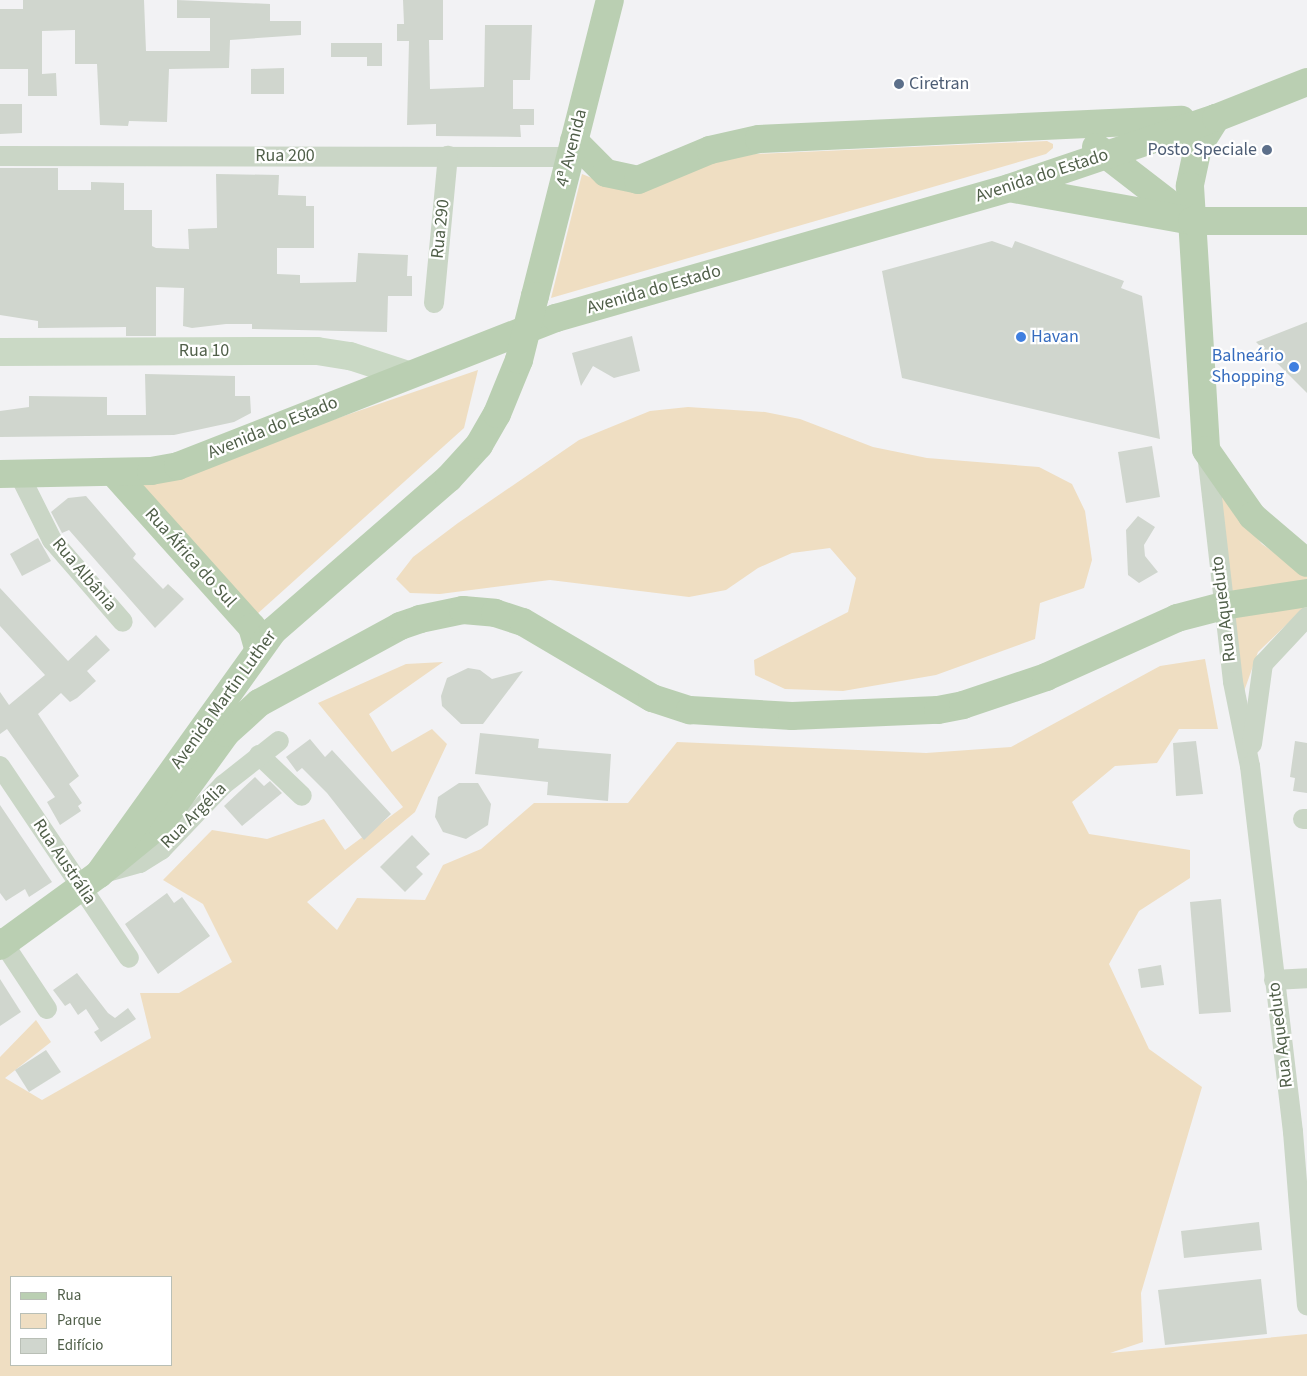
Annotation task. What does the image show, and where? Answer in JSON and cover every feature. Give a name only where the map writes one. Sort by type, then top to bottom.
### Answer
[{"type":"main road","name":"4ª Avenida","points":[[519,360],[610,0]]},
{"type":"main road","name":"Avenida do Estado","points":[[10,474],[113,472],[178,466],[405,374],[604,303],[1009,188],[1216,118],[1307,82]]},
{"type":"main road","points":[[572,149],[606,173],[638,180],[710,150],[759,139],[1216,118],[1193,163],[1192,221],[1206,450],[1252,516],[1307,563]]},
{"type":"main road","points":[[1068,125],[1192,221]]},
{"type":"main road","points":[[1009,188],[1192,221],[1307,221]]},
{"type":"main road","name":"Avenida Martin Luther","points":[[1,943],[91,881],[258,648],[296,609],[461,465],[498,414],[519,360]]},
{"type":"main road","name":"Rua África do Sul","points":[[113,472],[252,627],[258,648]]},
{"type":"main road","points":[[91,881],[160,824],[226,733],[260,703],[400,626],[420,619],[463,610],[495,614],[523,622],[652,698],[699,711],[792,716],[938,710],[963,705],[1046,676],[1177,618],[1223,606],[1307,593]]},
{"type":"street","name":"Rua 200","points":[[0,156],[448,156],[572,149]]},
{"type":"street","name":"Rua 290","points":[[434,302],[448,156]]},
{"type":"street","name":"Rua 10","points":[[0,352],[317,351],[350,356],[405,374]]},
{"type":"street","name":"Rua Aqueduto","points":[[1206,450],[1223,606],[1250,766],[1274,980],[1300,1133],[1307,1305]]},
{"type":"street","name":"Rua Albânia","points":[[10,474],[52,540],[124,622]]},
{"type":"street","name":"Rua Aqueduto","points":[[1250,766],[1263,664],[1307,617]]},
{"type":"street","name":"Rua Argélia","points":[[91,881],[140,863],[161,850],[223,785],[258,755],[279,741]]},
{"type":"street","points":[[258,755],[302,796]]},
{"type":"street","name":"Rua Austrália","points":[[0,766],[91,881],[129,958]]},
{"type":"street","points":[[1,943],[47,1009]]},
{"type":"street","points":[[1274,980],[1307,978]]},
{"type":"green space","points":[[1047,141],[1053,144],[1053,148],[1046,154],[551,298],[582,174],[617,188],[703,163],[755,154]]},
{"type":"green space","points":[[478,370],[464,428],[256,615],[137,487]]},
{"type":"green space","points":[[688,407],[765,412],[800,419],[873,447],[927,458],[1039,467],[1072,484],[1085,511],[1092,560],[1084,588],[1040,603],[1035,639],[936,675],[843,691],[785,689],[755,675],[754,660],[848,612],[856,578],[830,548],[792,553],[758,568],[726,590],[689,597],[550,580],[440,594],[410,593],[396,579],[413,557],[458,523],[579,440],[650,411]]},
{"type":"green space","points":[[1219,493],[1262,544],[1307,575],[1307,584],[1229,593]]},
{"type":"green space","points":[[1307,605],[1258,652],[1242,697],[1233,610]]},
{"type":"green space","points":[[1205,659],[1218,729],[1179,729],[1157,763],[1115,766],[1072,802],[1089,834],[1190,850],[1190,878],[1139,911],[1109,964],[1149,1049],[1202,1087],[1141,1293],[1143,1342],[1110,1353],[1307,1334],[1307,1376],[0,1376],[0,1057],[36,1020],[51,1042],[5,1078],[42,1100],[151,1038],[140,993],[179,993],[232,962],[203,904],[163,880],[212,830],[267,839],[324,819],[345,850],[403,807],[318,703],[406,664],[443,662],[369,714],[392,752],[432,729],[447,744],[415,812],[307,902],[337,930],[357,898],[425,900],[443,865],[481,849],[534,803],[628,803],[677,742],[926,753],[1011,747],[1160,666]]},
{"type":"building","points":[[23,0],[144,0],[146,51],[210,51],[210,18],[177,18],[177,0],[270,4],[270,21],[301,21],[301,35],[230,40],[229,68],[169,69],[167,122],[129,121],[128,126],[100,125],[97,64],[75,64],[75,30],[42,31],[42,74],[56,73],[57,96],[28,96],[28,69],[0,69],[0,9],[23,9]]},
{"type":"building","points":[[403,0],[443,0],[443,40],[429,40],[430,89],[484,87],[485,25],[532,25],[530,80],[513,80],[513,109],[534,109],[534,125],[520,125],[521,137],[436,136],[436,124],[407,125],[409,41],[397,41],[397,24],[404,24]]},
{"type":"building","points":[[331,43],[382,43],[382,66],[367,66],[367,57],[331,57]]},
{"type":"building","points":[[284,68],[284,94],[251,94],[251,69]]},
{"type":"building","points":[[0,104],[22,104],[22,133],[0,134]]},
{"type":"building","points":[[0,168],[58,168],[58,190],[91,190],[91,182],[124,183],[124,210],[152,210],[152,246],[156,248],[189,249],[188,229],[217,228],[216,174],[279,175],[278,195],[306,196],[306,206],[314,206],[314,248],[277,248],[277,274],[300,275],[300,283],[356,282],[358,253],[408,255],[407,276],[412,276],[412,296],[388,296],[387,332],[252,329],[252,324],[226,324],[192,328],[183,326],[184,288],[156,287],[156,336],[126,336],[126,327],[38,328],[38,321],[0,315]]},
{"type":"building","name":"Havan","points":[[992,241],[1012,248],[1015,241],[1124,281],[1121,288],[1142,296],[1160,439],[902,378],[882,271]]},
{"type":"building","name":"Balneário Shopping","points":[[1307,322],[1307,393],[1256,342]]},
{"type":"building","points":[[632,336],[640,371],[614,378],[593,366],[581,386],[572,353]]},
{"type":"building","points":[[145,374],[235,376],[235,396],[250,396],[251,413],[234,422],[174,435],[0,437],[0,411],[29,407],[29,396],[107,397],[107,415],[146,415]]},
{"type":"building","points":[[1152,446],[1160,497],[1126,503],[1118,452]]},
{"type":"building","points":[[86,496],[136,554],[133,558],[163,589],[168,584],[184,599],[155,628],[69,530],[62,533],[51,512],[68,498]]},
{"type":"building","points":[[1138,516],[1155,527],[1144,545],[1145,556],[1158,572],[1139,583],[1128,575],[1126,530]]},
{"type":"building","points":[[38,538],[51,561],[22,576],[10,554]]},
{"type":"building","points":[[0,588],[68,661],[96,635],[110,650],[87,671],[96,681],[77,698],[70,702],[61,693],[38,714],[79,776],[69,784],[82,803],[78,806],[81,811],[60,825],[47,802],[55,797],[7,729],[0,734],[0,692],[9,705],[45,675],[0,626]]},
{"type":"building","points":[[468,668],[480,670],[492,679],[523,671],[483,724],[461,724],[442,706],[441,696],[447,678]]},
{"type":"building","points":[[480,733],[539,739],[538,748],[611,754],[608,801],[547,795],[548,782],[475,774]]},
{"type":"building","points":[[310,739],[325,757],[332,750],[391,814],[364,840],[327,793],[302,768],[297,772],[286,757]]},
{"type":"building","points":[[1196,741],[1203,794],[1176,796],[1173,743]]},
{"type":"building","points":[[1295,741],[1307,743],[1307,793],[1293,791],[1295,778],[1290,777]]},
{"type":"building","points":[[255,777],[264,786],[270,781],[282,793],[242,826],[224,806]]},
{"type":"building","points":[[459,783],[478,783],[491,804],[488,825],[466,839],[443,832],[435,817],[438,797]]},
{"type":"building","points":[[0,805],[52,882],[29,897],[25,889],[6,901],[0,893]]},
{"type":"building","points":[[412,835],[430,854],[416,867],[423,874],[405,892],[380,867]]},
{"type":"building","points":[[167,893],[174,903],[182,897],[210,936],[158,974],[125,924]]},
{"type":"building","points":[[1221,899],[1231,1012],[1199,1014],[1190,902]]},
{"type":"building","points":[[1161,965],[1164,985],[1141,988],[1138,969]]},
{"type":"building","points":[[77,973],[108,1013],[115,1018],[128,1008],[136,1019],[101,1042],[94,1032],[99,1029],[86,1009],[78,1015],[70,1003],[65,1006],[53,990]]},
{"type":"building","points":[[0,979],[21,1012],[0,1026]]},
{"type":"building","points":[[46,1050],[61,1072],[29,1092],[15,1070]]},
{"type":"building","points":[[1259,1222],[1262,1250],[1184,1258],[1181,1231]]},
{"type":"building","points":[[1261,1279],[1267,1334],[1165,1345],[1158,1290]]},
{"type":"place","name":"Ciretran","points":[[899,84]]},
{"type":"place","name":"Posto Speciale","points":[[1267,150]]},
{"type":"place","name":"Havan","points":[[1021,337]]},
{"type":"place","name":"Balneário Shopping","points":[[1294,367]]}]
